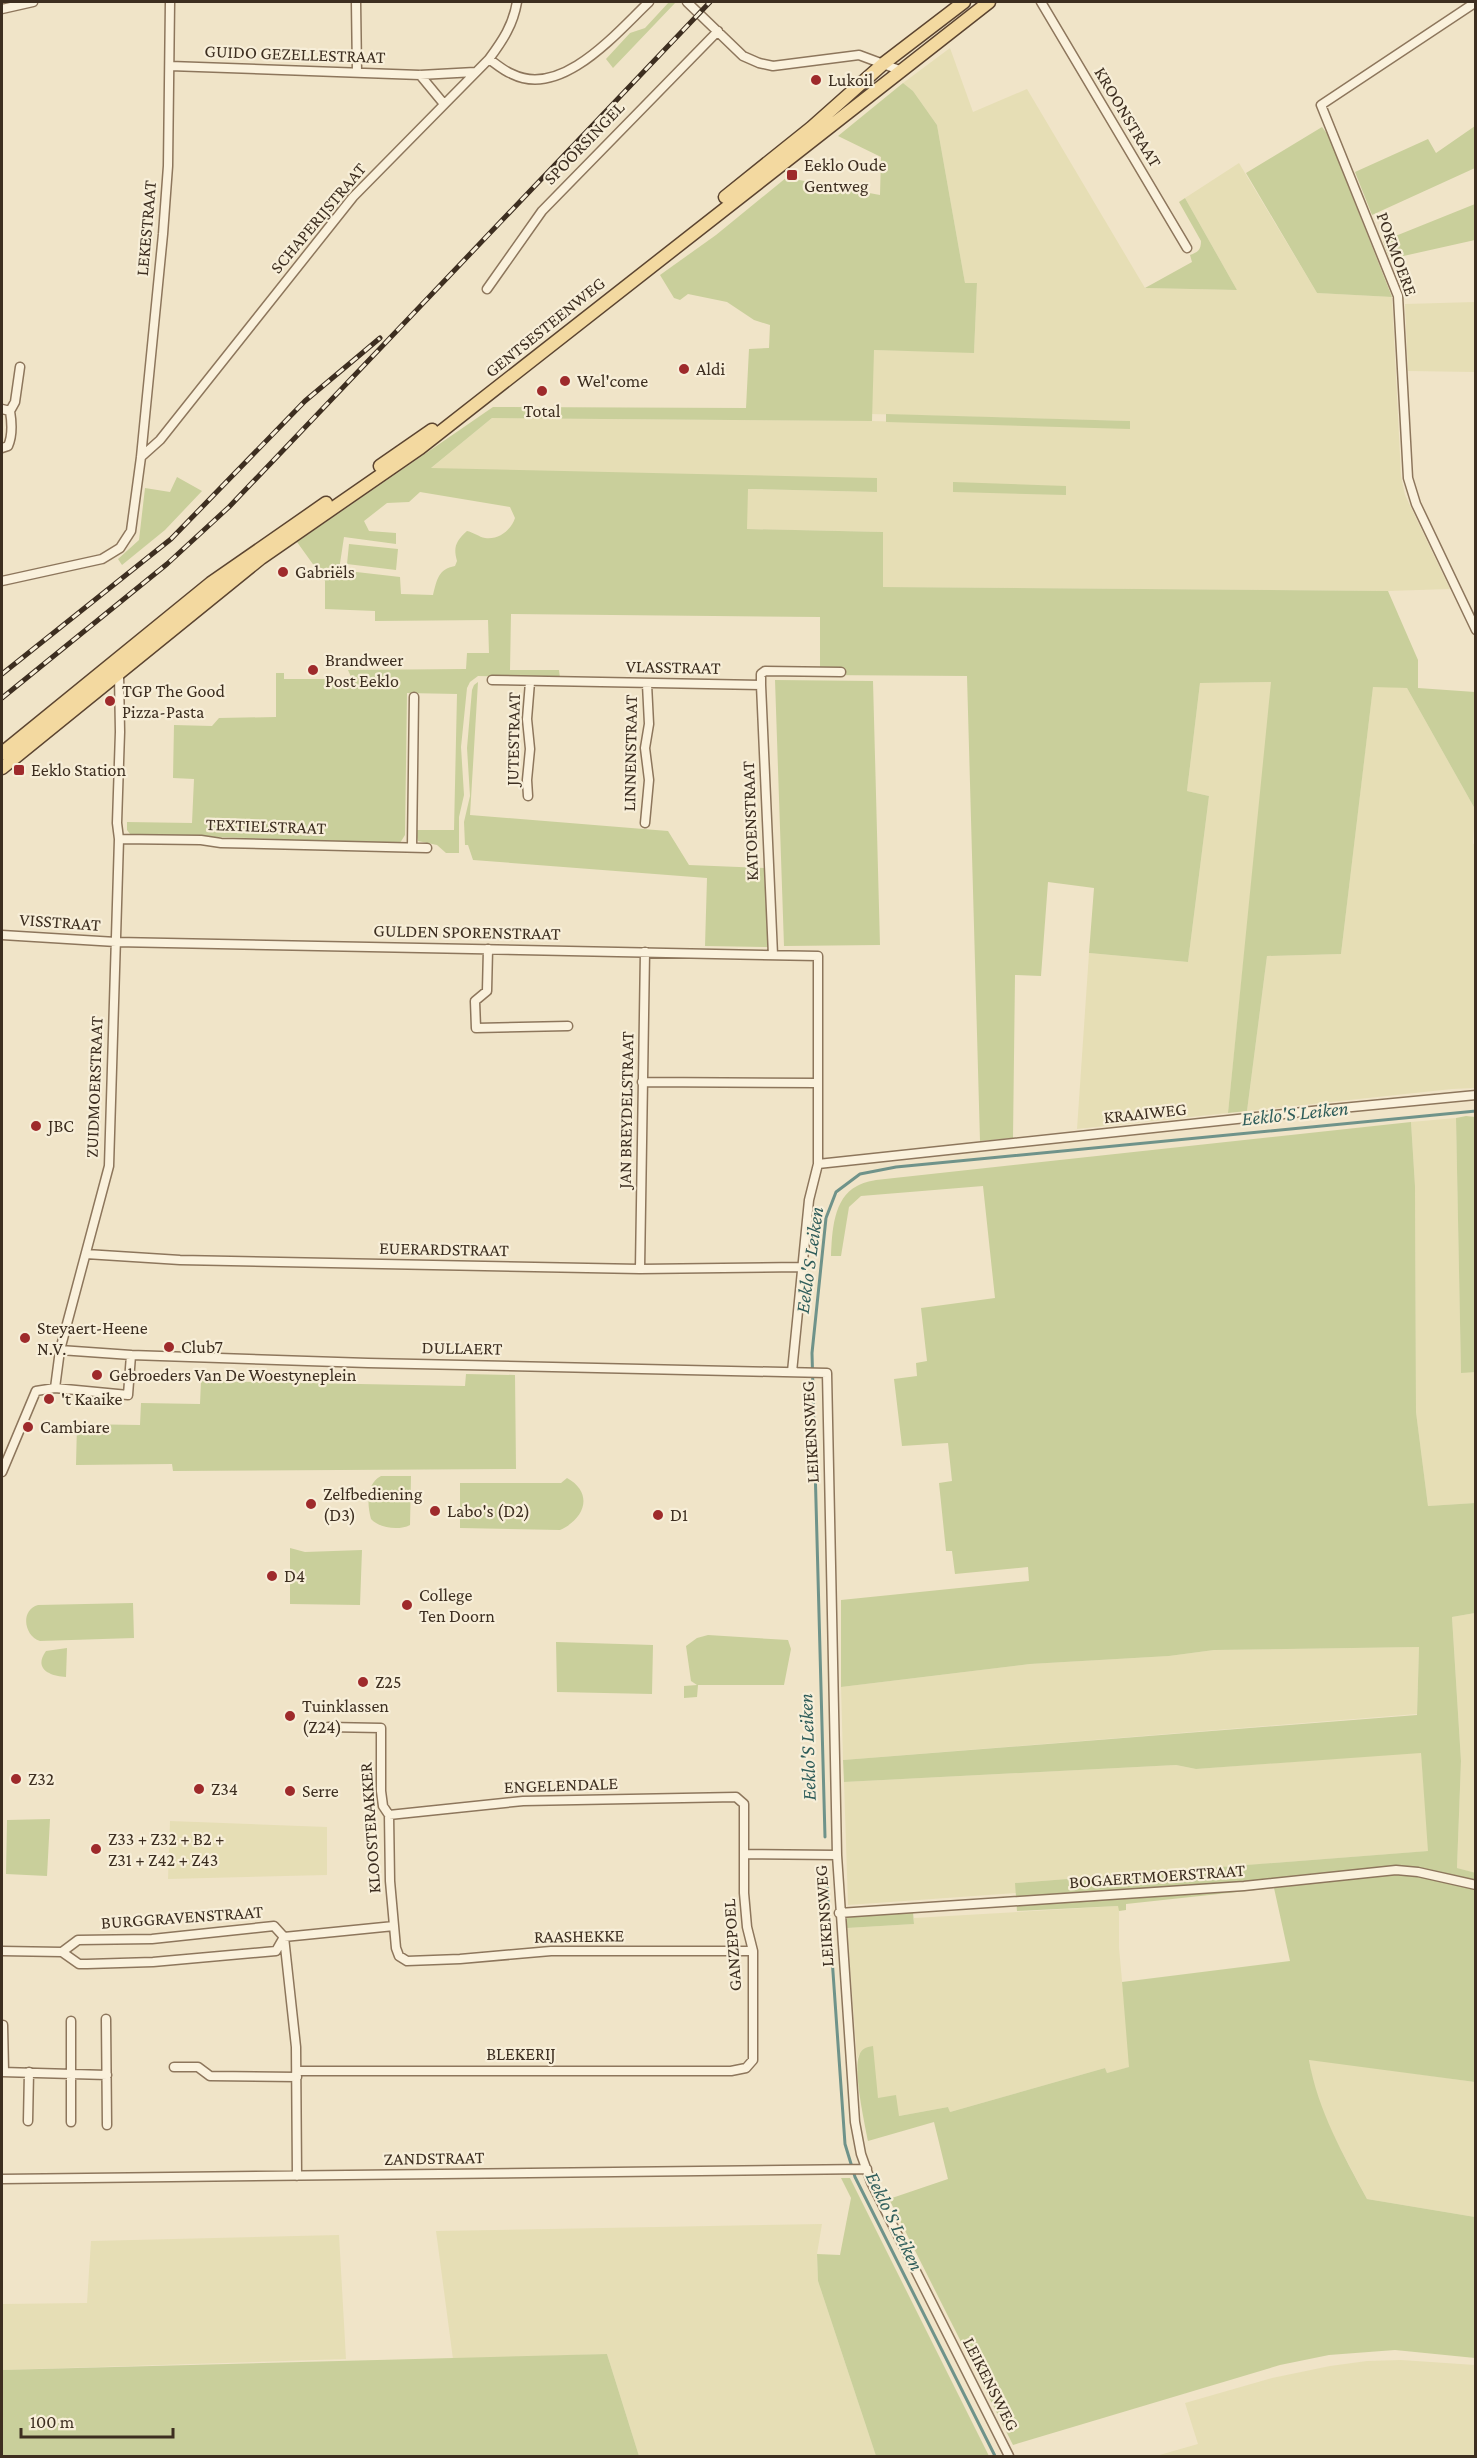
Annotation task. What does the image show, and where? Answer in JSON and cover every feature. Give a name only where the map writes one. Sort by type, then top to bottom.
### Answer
[{"type":"main road","name":"GENTSESTEENWEG","points":[[2,753],[211,583],[445,421],[811,128],[883,64],[964,2]]},
{"type":"main road","name":"GENTSESTEENWEG","points":[[2,768],[261,558],[420,448],[989,2]]},
{"type":"street","points":[[2,9],[33,2]]},
{"type":"street","name":"LEKESTRAAT","points":[[2,581],[102,559],[120,548],[131,531],[141,457],[164,211],[170,66],[170,2]]},
{"type":"street","points":[[356,2],[357,72]]},
{"type":"street","name":"SCHAPERIJSTRAAT","points":[[141,457],[160,440],[353,197],[489,58],[505,37],[513,21],[517,2]]},
{"type":"street","points":[[489,58],[512,75],[526,79],[564,73],[584,63],[649,2]]},
{"type":"street","points":[[687,2],[743,56],[766,65],[859,55],[902,71]]},
{"type":"street","name":"KROONSTRAAT","points":[[1041,2],[1187,248]]},
{"type":"street","name":"POKMOERE","points":[[1476,2],[1321,105],[1398,296],[1408,478],[1416,504],[1476,630]]},
{"type":"street","name":"SPOORSINGEL","points":[[487,289],[547,205],[718,31]]},
{"type":"street","name":"GUIDO GEZELLESTRAAT","points":[[170,66],[420,75],[475,72]]},
{"type":"street","points":[[420,75],[444,104]]},
{"type":"street","points":[[2,448],[8,446],[11,439],[6,410],[15,402],[20,367]]},
{"type":"street","points":[[111,663],[119,674]]},
{"type":"street","points":[[761,685],[761,674],[765,671],[841,672]]},
{"type":"street","name":"ZUIDMOERSTRAAT","points":[[55,1388],[60,1350],[109,1166],[119,839],[119,674]]},
{"type":"street","name":"VLASSTRAAT","points":[[492,680],[761,685]]},
{"type":"street","name":"JUTESTRAAT","points":[[528,796],[530,749],[527,719],[530,682]]},
{"type":"street","name":"LINNENSTRAAT","points":[[645,823],[649,780],[645,748],[649,724],[647,684]]},
{"type":"street","name":"KATOENSTRAAT","points":[[761,685],[773,955]]},
{"type":"street","points":[[411,847],[414,698]]},
{"type":"street","name":"TEXTIELSTRAAT","points":[[119,839],[427,848]]},
{"type":"street","name":"VISSTRAAT","points":[[2,935],[116,942]]},
{"type":"street","name":"GULDEN SPORENSTRAAT","points":[[116,942],[818,956],[817,1083]]},
{"type":"street","points":[[488,949],[487,991],[476,1001],[476,1028],[568,1026]]},
{"type":"street","name":"JAN BREYDELSTRAAT","points":[[640,1269],[645,952]]},
{"type":"street","points":[[642,1082],[817,1083],[818,1164],[809,1200],[792,1372]]},
{"type":"street","name":"KRAAIWEG","points":[[818,1164],[1476,1095]]},
{"type":"street","name":"EUERARDSTRAAT","points":[[86,1254],[180,1260],[640,1269],[801,1267]]},
{"type":"street","points":[[2,1468],[36,1391],[55,1388],[128,1395],[131,1355],[60,1350]]},
{"type":"street","name":"DULLAERT","points":[[131,1355],[792,1372]]},
{"type":"street","name":"LEIKENSWEG","points":[[792,1372],[826,1373],[828,1392],[839,1913],[855,2122],[863,2169],[1009,2457]]},
{"type":"street","name":"KLOOSTERAKKER","points":[[328,1727],[381,1728],[383,1806],[389,1815],[393,1926],[396,1948],[399,1956],[406,1961]]},
{"type":"street","name":"ENGELENDALE","points":[[389,1815],[523,1802],[735,1797]]},
{"type":"street","name":"GANZEPOEL","points":[[735,1797],[744,1804],[747,1927],[753,1951],[753,2060],[746,2068]]},
{"type":"street","points":[[745,1854],[837,1854]]},
{"type":"street","name":"BOGAERTMOERSTRAAT","points":[[839,1913],[1233,1887],[1396,1870],[1418,1872],[1476,1885]]},
{"type":"street","name":"BURGGRAVENSTRAAT","points":[[2,1951],[62,1952],[79,1964],[153,1962],[276,1950],[284,1937],[274,1926],[152,1939],[78,1940],[62,1952]]},
{"type":"street","points":[[297,2176],[297,2074],[284,1937],[393,1926]]},
{"type":"street","name":"RAASHEKKE","points":[[406,1961],[551,1951],[753,1951]]},
{"type":"street","points":[[106,2019],[107,2125]]},
{"type":"street","points":[[71,2021],[71,2122]]},
{"type":"street","points":[[3,2025],[3,2072],[107,2075]]},
{"type":"street","name":"BLEKERIJ","points":[[174,2067],[198,2067],[210,2076],[731,2071],[746,2068]]},
{"type":"street","points":[[28,2121],[29,2072]]},
{"type":"street","name":"ZANDSTRAAT","points":[[2,2179],[863,2169]]},
{"type":"shaded area","points":[[950,48],[973,112],[1027,89],[1145,288],[1237,290],[1185,198],[1239,163],[1317,293],[1392,297],[1401,476],[1405,495],[1450,589],[1388,591],[882,587],[883,532],[746,529],[747,489],[876,492],[877,479],[430,469],[492,418],[872,421],[1130,428],[1130,421],[871,414],[873,350],[974,352],[977,283],[965,283],[937,125],[913,91],[903,83]]},
{"type":"shaded area","points":[[1475,302],[1475,372],[1408,371],[1405,304]]},
{"type":"shaded area","points":[[1272,682],[1228,1113],[1077,1129],[1089,953],[1188,962],[1209,796],[1187,791],[1200,683]]},
{"type":"shaded area","points":[[1373,686],[1407,688],[1475,809],[1473,844],[1475,843],[1475,1088],[1247,1111],[1267,956],[1341,954]]},
{"type":"shaded area","points":[[1456,1118],[1461,1372],[1475,1372],[1475,1503],[1428,1506],[1416,1412],[1415,1186],[1411,1122]]},
{"type":"shaded area","points":[[1475,1613],[1475,1873],[1457,1868],[1461,1761],[1452,1617]]},
{"type":"shaded area","points":[[1419,1647],[1417,1714],[843,1760],[841,1687],[1030,1664],[1169,1656],[1214,1650]]},
{"type":"shaded area","points":[[1421,1752],[1429,1851],[1016,1883],[1016,1893],[848,1905],[844,1782],[1176,1765],[1196,1769]]},
{"type":"shaded area","points":[[170,1821],[327,1827],[327,1875],[168,1879]]},
{"type":"shaded area","points":[[1119,1906],[1119,1948],[1130,2067],[1107,2073],[1105,2068],[950,2112],[948,2107],[899,2116],[878,2098],[860,2053],[857,2059],[847,1928],[914,1924],[914,1918]]},
{"type":"shaded area","points":[[1309,2059],[1475,2082],[1475,2217],[1367,2199],[1331,2131],[1314,2089]]},
{"type":"shaded area","points":[[822,2224],[817,2254],[818,2281],[876,2456],[639,2456],[607,2354],[453,2359],[436,2231]]},
{"type":"shaded area","points":[[339,2235],[346,2359],[2,2370],[2,2304],[87,2303],[91,2241]]},
{"type":"shaded area","points":[[1401,2360],[1475,2365],[1475,2456],[1156,2456],[1198,2444],[1185,2403],[1272,2378],[1330,2366],[1367,2361]]},
{"type":"green space","points":[[669,2],[676,2],[613,68],[606,59],[630,33],[645,28]]},
{"type":"green space","points":[[903,83],[913,91],[937,125],[965,283],[977,283],[974,353],[874,350],[872,421],[492,418],[431,468],[877,478],[877,492],[748,489],[747,529],[883,532],[883,587],[1388,591],[1418,660],[1418,688],[1475,692],[1475,809],[1407,688],[1373,687],[1341,954],[1267,956],[1247,1111],[1228,1113],[1271,682],[1200,683],[1187,791],[1209,796],[1188,962],[1089,953],[1094,888],[1048,882],[1041,976],[1015,975],[1013,1138],[980,1141],[967,676],[820,675],[820,617],[511,614],[510,670],[559,670],[560,678],[478,676],[470,682],[467,688],[461,747],[464,795],[459,817],[459,853],[446,853],[437,845],[418,841],[415,830],[454,830],[457,694],[407,693],[405,835],[400,843],[130,834],[127,830],[127,822],[192,823],[194,779],[173,778],[174,725],[212,726],[219,718],[276,717],[276,673],[284,673],[284,679],[352,679],[348,670],[466,669],[467,653],[489,653],[488,620],[375,621],[375,611],[325,609],[325,581],[297,542],[493,407],[746,408],[749,349],[769,348],[770,325],[754,320],[727,302],[688,294],[680,300],[674,298],[660,275],[716,235],[792,173],[799,180],[880,195],[881,157],[838,136]],"holes":[[[420,492],[510,507],[515,518],[504,533],[485,538],[467,531],[460,538],[456,544],[455,566],[449,567],[442,573],[437,580],[433,595],[401,594],[400,577],[339,570],[344,537],[396,544],[396,533],[369,531],[364,521],[387,503],[409,502]]]},
{"type":"green space","points":[[1475,126],[1475,168],[1372,215],[1355,172],[1428,139],[1436,153]]},
{"type":"green space","points":[[1322,127],[1328,135],[1392,297],[1317,293],[1246,173]]},
{"type":"green space","points":[[1185,198],[1237,290],[1145,288],[1192,262],[1190,255],[1200,249],[1201,241],[1179,202]]},
{"type":"green space","points":[[1475,204],[1475,240],[1390,259],[1383,241]]},
{"type":"green space","points":[[886,414],[1130,421],[1130,429],[886,422]]},
{"type":"green space","points":[[177,477],[202,491],[165,530],[122,565],[118,559],[139,540],[145,488],[170,492]]},
{"type":"green space","points":[[953,482],[1066,486],[1066,495],[953,492]]},
{"type":"green space","points":[[349,544],[398,549],[396,570],[347,564]]},
{"type":"green space","points":[[775,680],[873,681],[880,945],[784,946]]},
{"type":"green space","points":[[478,682],[470,815],[668,831],[689,865],[764,868],[768,947],[705,946],[707,878],[473,860],[468,845],[465,845],[464,822],[470,796],[467,748],[472,690]]},
{"type":"green space","points":[[1476,1117],[1476,1372],[1461,1373],[1456,1118]]},
{"type":"green space","points":[[1411,1122],[1415,1186],[1416,1412],[1428,1506],[1475,1503],[1475,1613],[1452,1617],[1461,1761],[1457,1868],[1476,1873],[1475,2082],[1309,2060],[1325,2115],[1367,2199],[1475,2217],[1475,2358],[1395,2350],[1329,2355],[1280,2365],[1013,2445],[889,2199],[948,2179],[934,2122],[868,2141],[857,2073],[861,2052],[873,2046],[878,2098],[896,2095],[899,2116],[948,2107],[950,2112],[1105,2068],[1107,2073],[1129,2067],[1122,1982],[1290,1961],[1274,1888],[1126,1904],[1126,1910],[1119,1911],[1118,1906],[1017,1911],[1015,1883],[1428,1851],[1421,1753],[1196,1769],[1176,1765],[844,1782],[843,1760],[1417,1715],[1419,1647],[1214,1650],[1169,1656],[1030,1664],[841,1687],[841,1600],[1029,1581],[1028,1567],[955,1574],[952,1551],[946,1551],[939,1483],[952,1481],[948,1443],[902,1446],[894,1379],[917,1376],[916,1363],[927,1361],[921,1308],[995,1298],[983,1186],[861,1196],[849,1207],[841,1256],[831,1256],[838,1207],[849,1192],[857,1186],[876,1180]]},
{"type":"green space","points":[[466,1374],[515,1375],[516,1469],[173,1471],[172,1464],[76,1465],[77,1424],[140,1425],[141,1403],[200,1404],[201,1381],[465,1386]]},
{"type":"green space","points":[[381,1476],[411,1476],[410,1525],[389,1528],[371,1519],[368,1501],[370,1489]]},
{"type":"green space","points":[[567,1478],[581,1491],[583,1506],[575,1519],[560,1530],[460,1528],[460,1483],[561,1483]]},
{"type":"green space","points":[[290,1548],[305,1552],[362,1550],[360,1605],[290,1604]]},
{"type":"green space","points":[[133,1603],[134,1638],[40,1641],[30,1634],[26,1623],[28,1612],[38,1605]]},
{"type":"green space","points":[[708,1635],[788,1640],[791,1649],[784,1685],[698,1685],[697,1697],[684,1698],[684,1686],[697,1685],[691,1681],[686,1646],[697,1638]]},
{"type":"green space","points":[[556,1642],[653,1645],[652,1694],[557,1692]]},
{"type":"green space","points":[[67,1648],[66,1677],[49,1673],[42,1667],[42,1657],[46,1651]]},
{"type":"green space","points":[[50,1819],[47,1876],[6,1874],[7,1820]]},
{"type":"green space","points":[[913,1912],[914,1924],[847,1928],[847,1916]]},
{"type":"green space","points":[[841,2178],[850,2178],[989,2456],[876,2456],[818,2281],[817,2254],[840,2255],[851,2198]]},
{"type":"green space","points":[[607,2354],[639,2456],[2,2456],[2,2370]]},
{"type":"waterway","name":"Eeklo'S Leiken","points":[[825,1837],[812,1353],[826,1218],[836,1192],[860,1174],[896,1167],[1476,1111]]},
{"type":"waterway","name":"Eeklo'S Leiken","points":[[826,1872],[845,2144],[855,2177],[995,2456]]},
{"type":"railway","points":[[2,698],[167,564],[229,507],[710,2]]},
{"type":"railway","points":[[2,674],[171,539],[305,401],[380,338]]},
{"type":"place","name":"Lukoil","points":[[816,80]]},
{"type":"place","name":"Eeklo Oude Gentweg","points":[[792,175]]},
{"type":"place","name":"Aldi","points":[[684,369]]},
{"type":"place","name":"Wel'come","points":[[565,381]]},
{"type":"place","name":"Total","points":[[542,391]]},
{"type":"place","name":"Gabriëls","points":[[283,572]]},
{"type":"place","name":"Brandweer Post Eeklo","points":[[313,670]]},
{"type":"place","name":"TGP The Good Pizza-Pasta","points":[[110,701]]},
{"type":"place","name":"Eeklo Station","points":[[19,770]]},
{"type":"place","name":"JBC","points":[[36,1126]]},
{"type":"place","name":"Steyaert-Heene N.V.","points":[[25,1338]]},
{"type":"place","name":"Club7","points":[[169,1347]]},
{"type":"place","name":"Gebroeders Van De Woestyneplein","points":[[97,1375]]},
{"type":"place","name":"'t Kaaike","points":[[49,1399]]},
{"type":"place","name":"Cambiare","points":[[28,1427]]},
{"type":"place","name":"Zelfbediening (D3)","points":[[311,1504]]},
{"type":"place","name":"Labo's (D2)","points":[[435,1511]]},
{"type":"place","name":"D1","points":[[658,1515]]},
{"type":"place","name":"D4","points":[[272,1576]]},
{"type":"place","name":"College Ten Doorn","points":[[407,1605]]},
{"type":"place","name":"Z25","points":[[363,1682]]},
{"type":"place","name":"Tuinklassen (Z24)","points":[[290,1716]]},
{"type":"place","name":"Z32","points":[[16,1779]]},
{"type":"place","name":"Z34","points":[[199,1789]]},
{"type":"place","name":"Serre","points":[[290,1791]]},
{"type":"place","name":"Z33 + Z32 + B2 + Z31 + Z42 + Z43","points":[[96,1849]]}]
